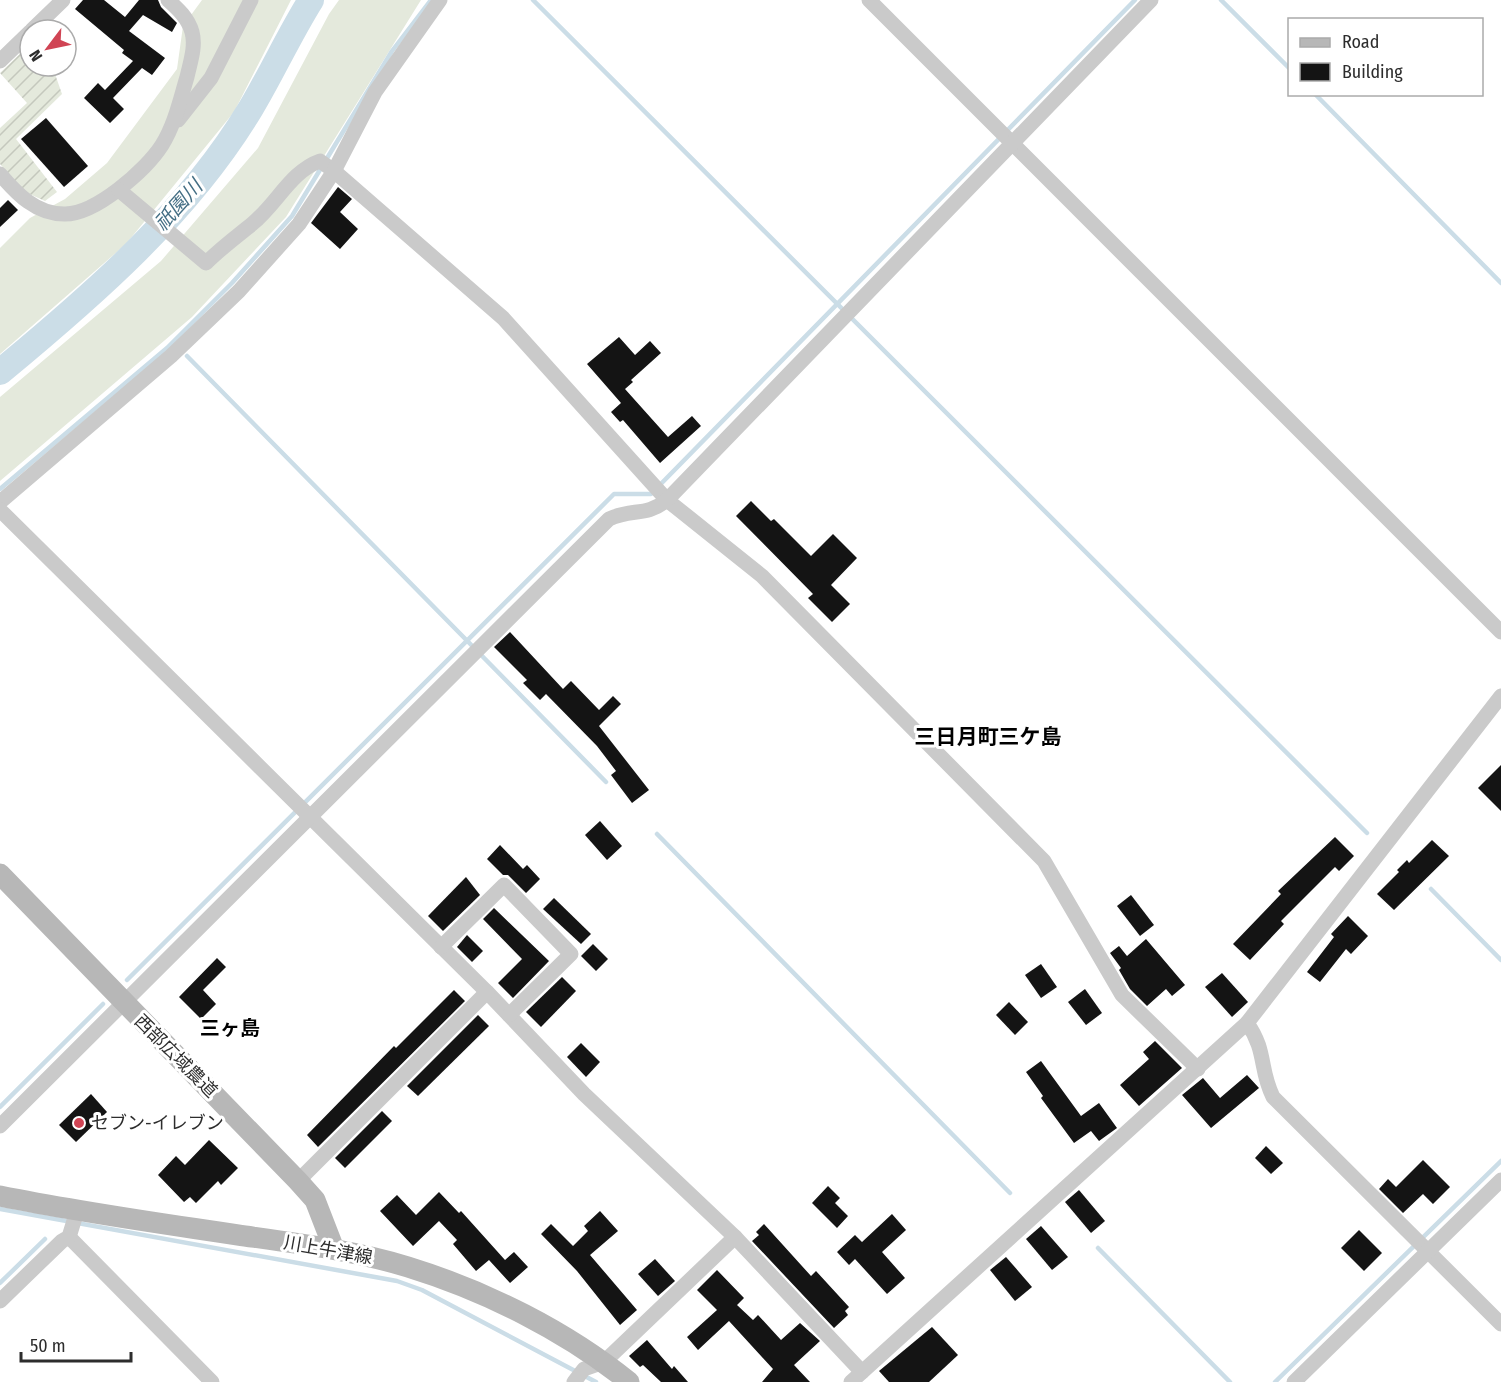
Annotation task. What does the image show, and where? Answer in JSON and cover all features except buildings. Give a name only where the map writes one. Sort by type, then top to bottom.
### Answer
[{"type":"main road","name":"西部広域農道","points":[[0,874],[315,1200],[334,1249]]},
{"type":"main road","name":"川上牛津線","points":[[0,1196],[77,1211],[334,1249],[410,1267],[449,1282],[543,1325],[604,1362],[629,1382]]},
{"type":"street","points":[[44,18],[63,0]]},
{"type":"street","points":[[168,0],[186,18],[192,33],[193,51],[170,130]]},
{"type":"street","points":[[0,174],[19,196],[43,210],[65,215],[92,206],[119,190],[161,147],[170,130],[211,78],[252,0]]},
{"type":"street","points":[[0,502],[171,356],[239,291],[299,224],[334,171],[375,92],[440,0]]},
{"type":"street","points":[[869,0],[1501,632]]},
{"type":"street","points":[[0,1126],[609,519],[621,513],[654,511],[667,500],[1010,142],[1151,0]]},
{"type":"street","points":[[0,61],[18,44]]},
{"type":"street","points":[[119,190],[206,263],[230,240],[253,223],[307,165],[320,161],[334,171],[503,318],[667,500],[762,576],[1044,861],[1117,989],[1198,1069]]},
{"type":"street","points":[[0,510],[487,992],[584,1094],[735,1237],[857,1377],[1247,1023],[1501,696]]},
{"type":"street","points":[[441,947],[504,885],[571,954],[509,1016]]},
{"type":"street","points":[[298,1181],[487,992]]},
{"type":"street","points":[[1247,1023],[1261,1045],[1268,1087],[1273,1097],[1501,1324]]},
{"type":"street","points":[[1294,1382],[1501,1180]]},
{"type":"street","points":[[0,1301],[62,1240],[69,1237],[77,1211]]},
{"type":"street","points":[[69,1237],[212,1382]]},
{"type":"street","points":[[579,1376],[604,1362],[735,1237]]},
{"type":"shaded area","points":[[202,0],[291,0],[234,112],[126,244],[0,354],[0,248],[30,218],[65,199],[107,163],[177,69],[183,26]]},
{"type":"shaded area","points":[[339,0],[421,0],[286,217],[192,317],[0,481],[0,397],[161,261],[258,148],[329,14]]},
{"type":"shaded area","points":[[18,56],[18,78],[56,78],[62,94],[16,139],[57,192],[45,201],[25,192],[0,164],[0,128],[27,103],[0,73]]},
{"type":"waterway","name":"祇園川","points":[[0,372],[104,282],[137,250],[198,183],[251,108],[311,0]]},
{"type":"waterway","points":[[0,489],[167,348],[232,283],[292,216],[392,51],[431,0]]},
{"type":"waterway","points":[[533,0],[1367,833]]},
{"type":"waterway","points":[[127,980],[614,494],[651,494],[1135,0]]},
{"type":"waterway","points":[[1221,0],[1288,67]]},
{"type":"waterway","points":[[1317,96],[1501,283]]},
{"type":"waterway","points":[[187,356],[606,782]]},
{"type":"waterway","points":[[657,834],[1010,1193]]},
{"type":"waterway","points":[[1431,889],[1501,960]]},
{"type":"waterway","points":[[0,1107],[103,1004]]},
{"type":"waterway","points":[[1275,1382],[1501,1161]]},
{"type":"waterway","points":[[0,1209],[397,1281],[422,1290],[596,1382]]},
{"type":"waterway","points":[[0,1283],[45,1239]]},
{"type":"waterway","points":[[1098,1248],[1230,1382]]},
{"type":"place","name":"セブン-イレブン","points":[[79,1123]]},
{"type":"district","name":"三日月町三ケ島","points":[[988,737]]},
{"type":"district","name":"三ヶ島","points":[[230,1028]]}]
